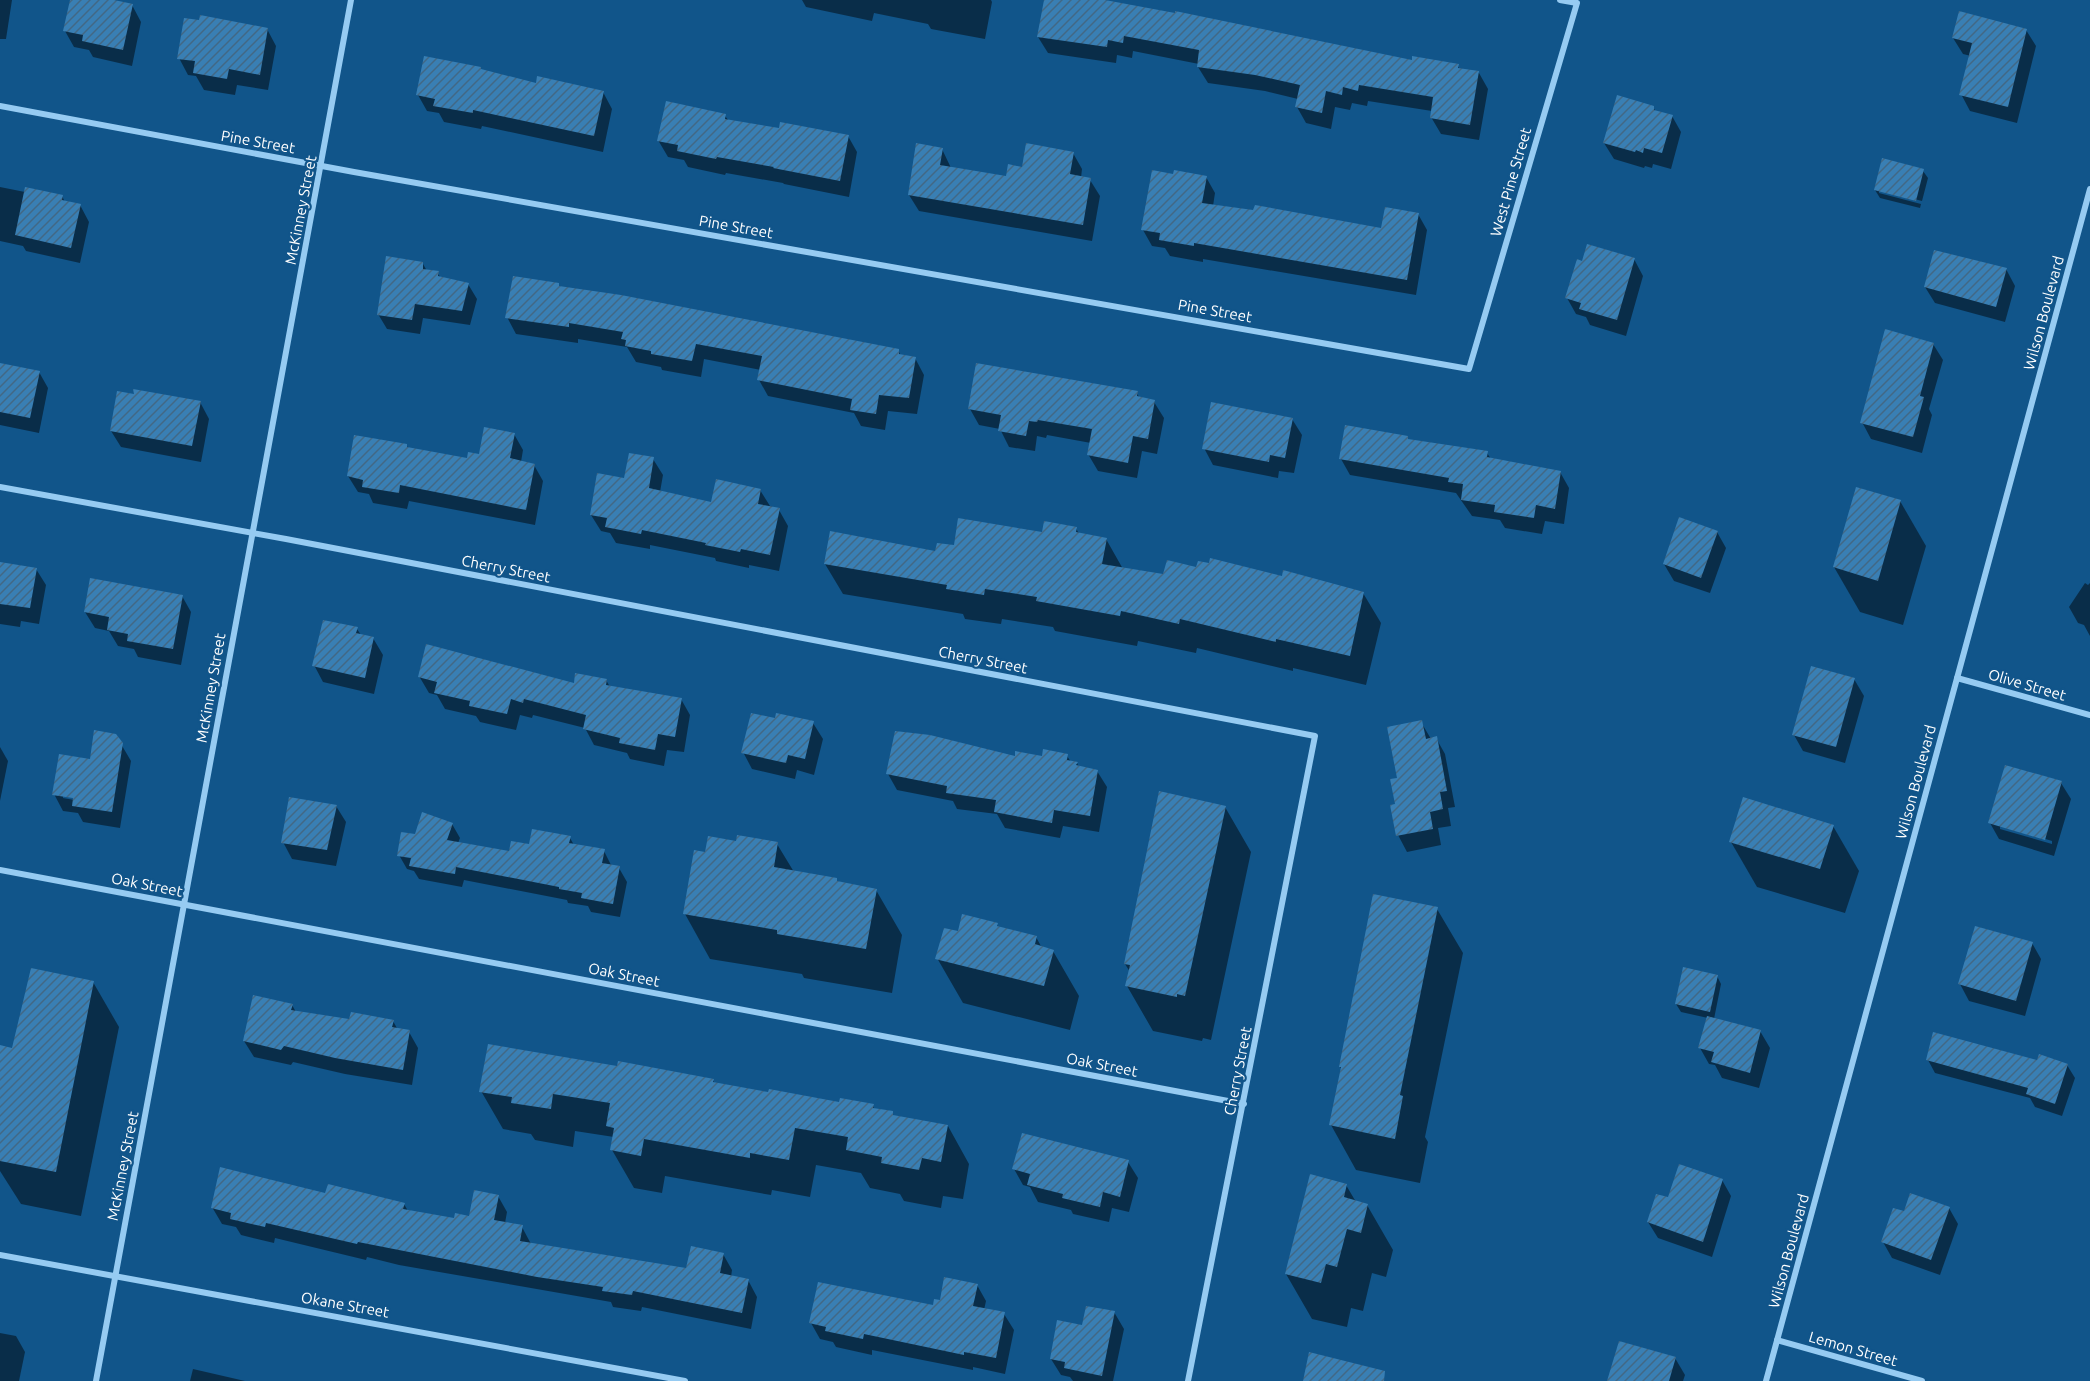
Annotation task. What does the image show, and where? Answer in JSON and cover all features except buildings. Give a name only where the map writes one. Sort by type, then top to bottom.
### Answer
[{"type":"street","name":"McKinney Street","points":[[96,1381],[351,0]]},
{"type":"street","name":"West Pine Street","points":[[1469,369],[1577,3],[1560,0]]},
{"type":"street","name":"Pine Street","points":[[0,106],[321,166],[1469,369]]},
{"type":"street","name":"Wilson Boulevard","points":[[1766,1381],[2090,189]]},
{"type":"street","name":"Cherry Street","points":[[0,487],[1315,736],[1188,1381]]},
{"type":"street","name":"Olive Street","points":[[1957,678],[2090,715]]},
{"type":"street","name":"Oak Street","points":[[0,870],[1244,1104]]},
{"type":"street","name":"Okane Street","points":[[0,1255],[685,1381]]},
{"type":"street","name":"Lemon Street","points":[[1777,1340],[1922,1381]]}]
